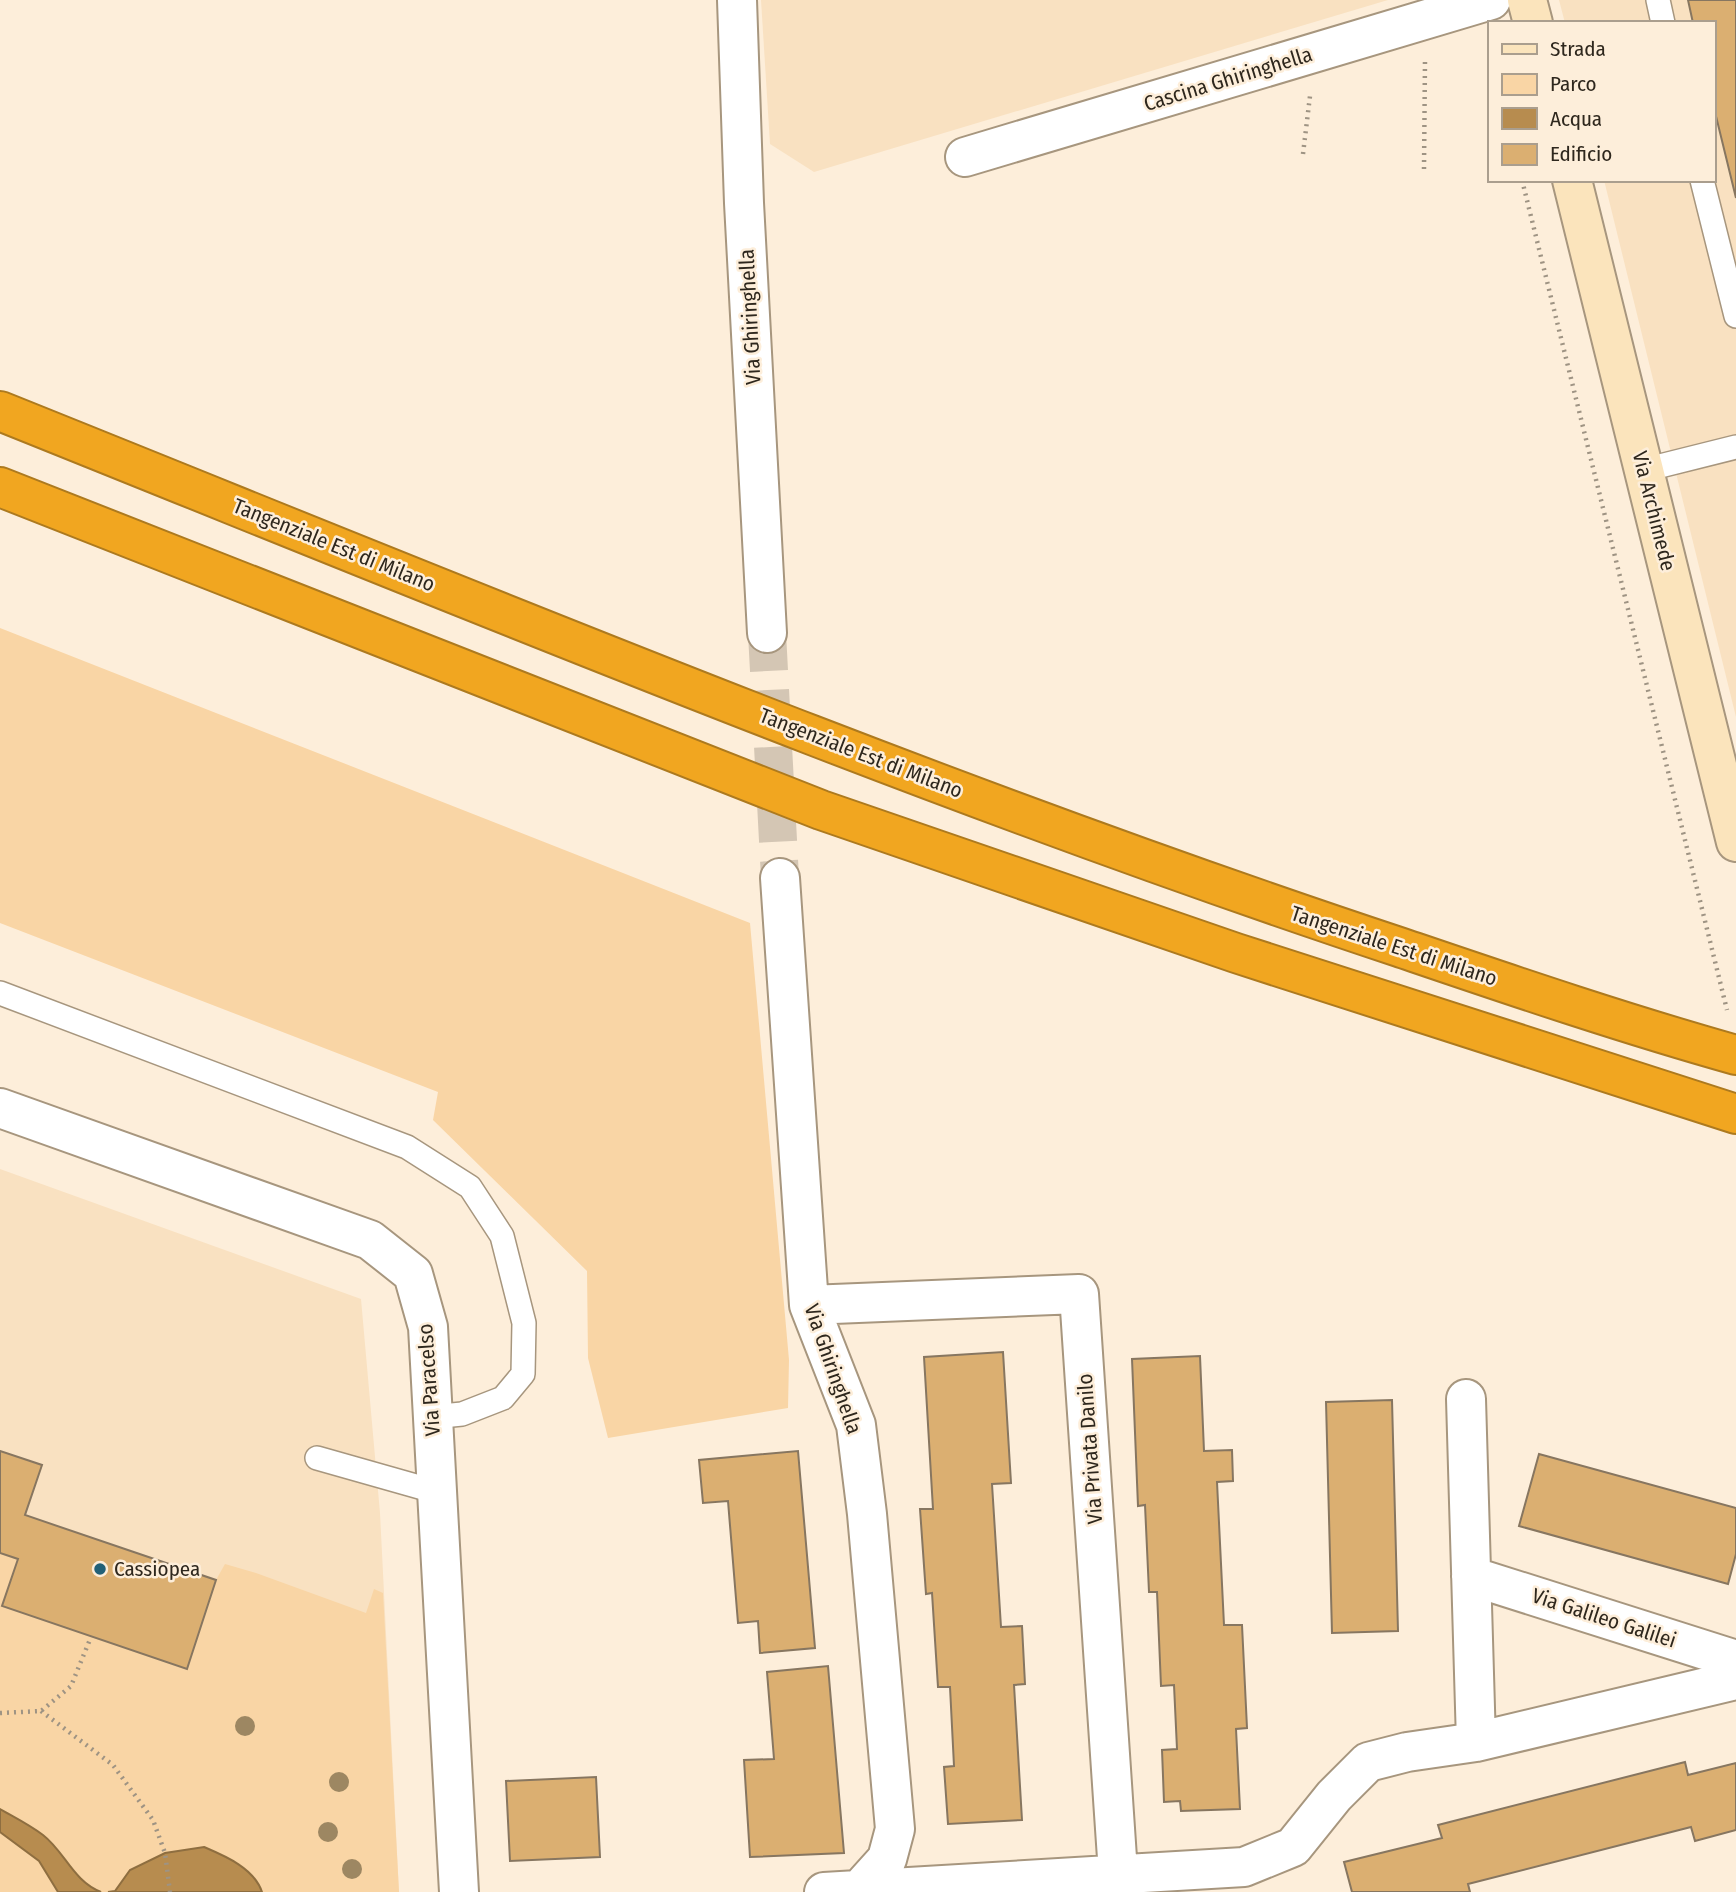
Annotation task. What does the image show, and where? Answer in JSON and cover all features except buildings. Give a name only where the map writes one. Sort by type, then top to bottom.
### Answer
[{"type":"highway","name":"Tangenziale Est di Milano","points":[[0,411],[840,747],[1243,895],[1653,1032],[1733,1038]]},
{"type":"highway","points":[[0,487],[821,810],[1236,953],[1736,1114]]},
{"type":"street","name":"Via Ghiringhella","points":[[737,0],[744,203],[767,633]]},
{"type":"street","name":"Cascina Ghiringhella","points":[[965,157],[1491,0]]},
{"type":"street","points":[[1527,0],[1532,21]]},
{"type":"street","name":"Via Archimede","points":[[1572,182],[1736,842]]},
{"type":"street","name":"Via Ghiringhella","points":[[780,878],[809,1305],[856,1424],[895,1829],[887,1859],[842,1890]]},
{"type":"street","name":"Via Paracelso","points":[[0,1108],[370,1240],[413,1274],[428,1327],[458,1892]]},
{"type":"street","name":"Via Privata Danilo","points":[[809,1305],[1079,1294],[1118,1873]]},
{"type":"street","points":[[1466,1399],[1476,1742]]},
{"type":"street","name":"Via Galileo Galilei","points":[[1471,1576],[1736,1660]]},
{"type":"street","points":[[842,1890],[1244,1867],[1293,1847],[1334,1796],[1368,1762],[1406,1752],[1476,1742],[1736,1680]]},
{"type":"lane","points":[[1658,0],[1663,21]]},
{"type":"lane","points":[[1702,182],[1736,316]]},
{"type":"lane","points":[[1644,470],[1736,447]]},
{"type":"lane","points":[[0,993],[407,1147],[470,1187],[502,1236],[524,1323],[523,1374],[503,1398],[461,1414],[432,1417]]},
{"type":"lane","points":[[317,1458],[437,1492]]},
{"type":"path","points":[[1424,169],[1425,20]]},
{"type":"path","points":[[1303,154],[1315,53]]},
{"type":"path","points":[[1522,182],[1733,1038]]},
{"type":"path","points":[[0,1713],[41,1711],[71,1686],[91,1637]]},
{"type":"path","points":[[41,1711],[113,1765],[153,1820],[165,1853],[170,1892]]},
{"type":"shaded area","points":[[761,0],[1388,0],[814,172],[770,144]]},
{"type":"shaded area","points":[[1559,0],[1736,0],[1736,717],[1604,182],[1715,182],[1715,21],[1564,21]]},
{"type":"shaded area","points":[[0,1169],[361,1299],[380,1513],[399,1892],[0,1892]]},
{"type":"green space","points":[[0,628],[750,923],[789,1360],[788,1408],[608,1438],[588,1358],[587,1271],[433,1120],[438,1092],[0,923]]},
{"type":"green space","points":[[0,1553],[18,1559],[2,1606],[186,1669],[216,1580],[225,1564],[366,1613],[374,1589],[383,1593],[399,1892],[0,1892]]},
{"type":"water","points":[[0,1809],[43,1835],[83,1881],[101,1892],[58,1892],[39,1861],[0,1832]]},
{"type":"water","points":[[204,1847],[246,1870],[253,1876],[262,1892],[108,1892],[115,1891],[130,1870],[165,1853]]},
{"type":"tunnel","points":[[767,633],[780,878]]},
{"type":"place","name":"Cassiopea","points":[[100,1569]]}]
